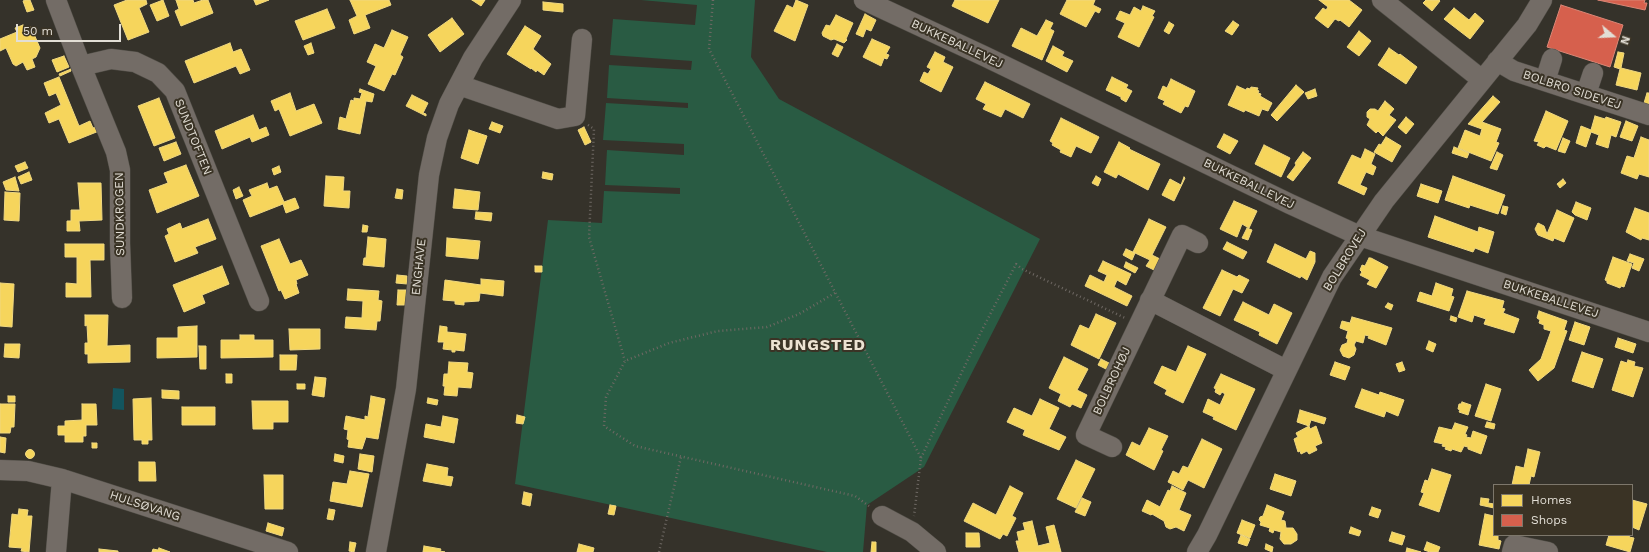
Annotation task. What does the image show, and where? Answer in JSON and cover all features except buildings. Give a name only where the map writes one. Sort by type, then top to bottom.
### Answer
[{"type":"street","points":[[56,0],[81,66]]},
{"type":"street","name":"ENGHAVE","points":[[376,552],[406,389],[429,175],[437,138],[448,104],[473,58],[510,0]]},
{"type":"street","name":"BUKKEBALLEVEJ","points":[[864,0],[1360,236],[1649,332]]},
{"type":"street","points":[[1382,0],[1481,80]]},
{"type":"street","name":"BOLBROVEJ","points":[[1197,552],[1207,535],[1332,277],[1384,201],[1527,25],[1542,0]]},
{"type":"street","points":[[459,85],[558,119],[575,116],[582,39]]},
{"type":"street","name":"SUNDTOFTEN","points":[[81,66],[112,59],[135,62],[158,73],[175,91],[259,301]]},
{"type":"street","points":[[1545,81],[1552,59]]},
{"type":"street","name":"BOLBRO SIDEVEJ","points":[[1497,61],[1514,71],[1649,115]]},
{"type":"street","name":"SUNDKROGEN","points":[[81,66],[116,152],[120,170],[122,298]]},
{"type":"street","points":[[1586,94],[1593,73]]},
{"type":"street","name":"BOLBROHØJ","points":[[1112,448],[1086,435],[1182,235],[1198,243]]},
{"type":"street","points":[[1150,300],[1286,370]]},
{"type":"street","name":"HULSØVANG","points":[[0,470],[28,471],[62,479],[288,552]]},
{"type":"street","points":[[56,552],[62,479]]},
{"type":"street","points":[[882,516],[912,532],[936,552]]},
{"type":"street","points":[[1512,552],[1514,545],[1548,552]]},
{"type":"path","points":[[713,0],[709,49],[921,458]]},
{"type":"path","points":[[575,116],[594,129],[589,236],[625,361]]},
{"type":"path","points":[[912,532],[921,458],[980,334],[1016,264],[1022,269],[1138,325]]},
{"type":"path","points":[[835,293],[799,314],[767,328],[718,331],[669,343],[625,361],[606,397],[604,426],[635,446],[855,496],[882,516]]},
{"type":"path","points":[[659,552],[682,457]]},
{"type":"green space","points":[[641,0],[755,0],[751,57],[779,99],[1040,239],[924,467],[867,505],[863,552],[827,552],[515,484],[548,220],[602,223],[604,191],[680,194],[680,188],[605,185],[607,150],[684,155],[684,144],[603,140],[606,103],[688,108],[688,103],[607,98],[609,65],[691,70],[692,61],[610,55],[613,19],[695,25],[697,5]]},
{"type":"water","points":[[113,388],[124,389],[124,410],[112,409]]},
{"type":"district","name":"RUNGSTED","points":[[818,345]]}]
